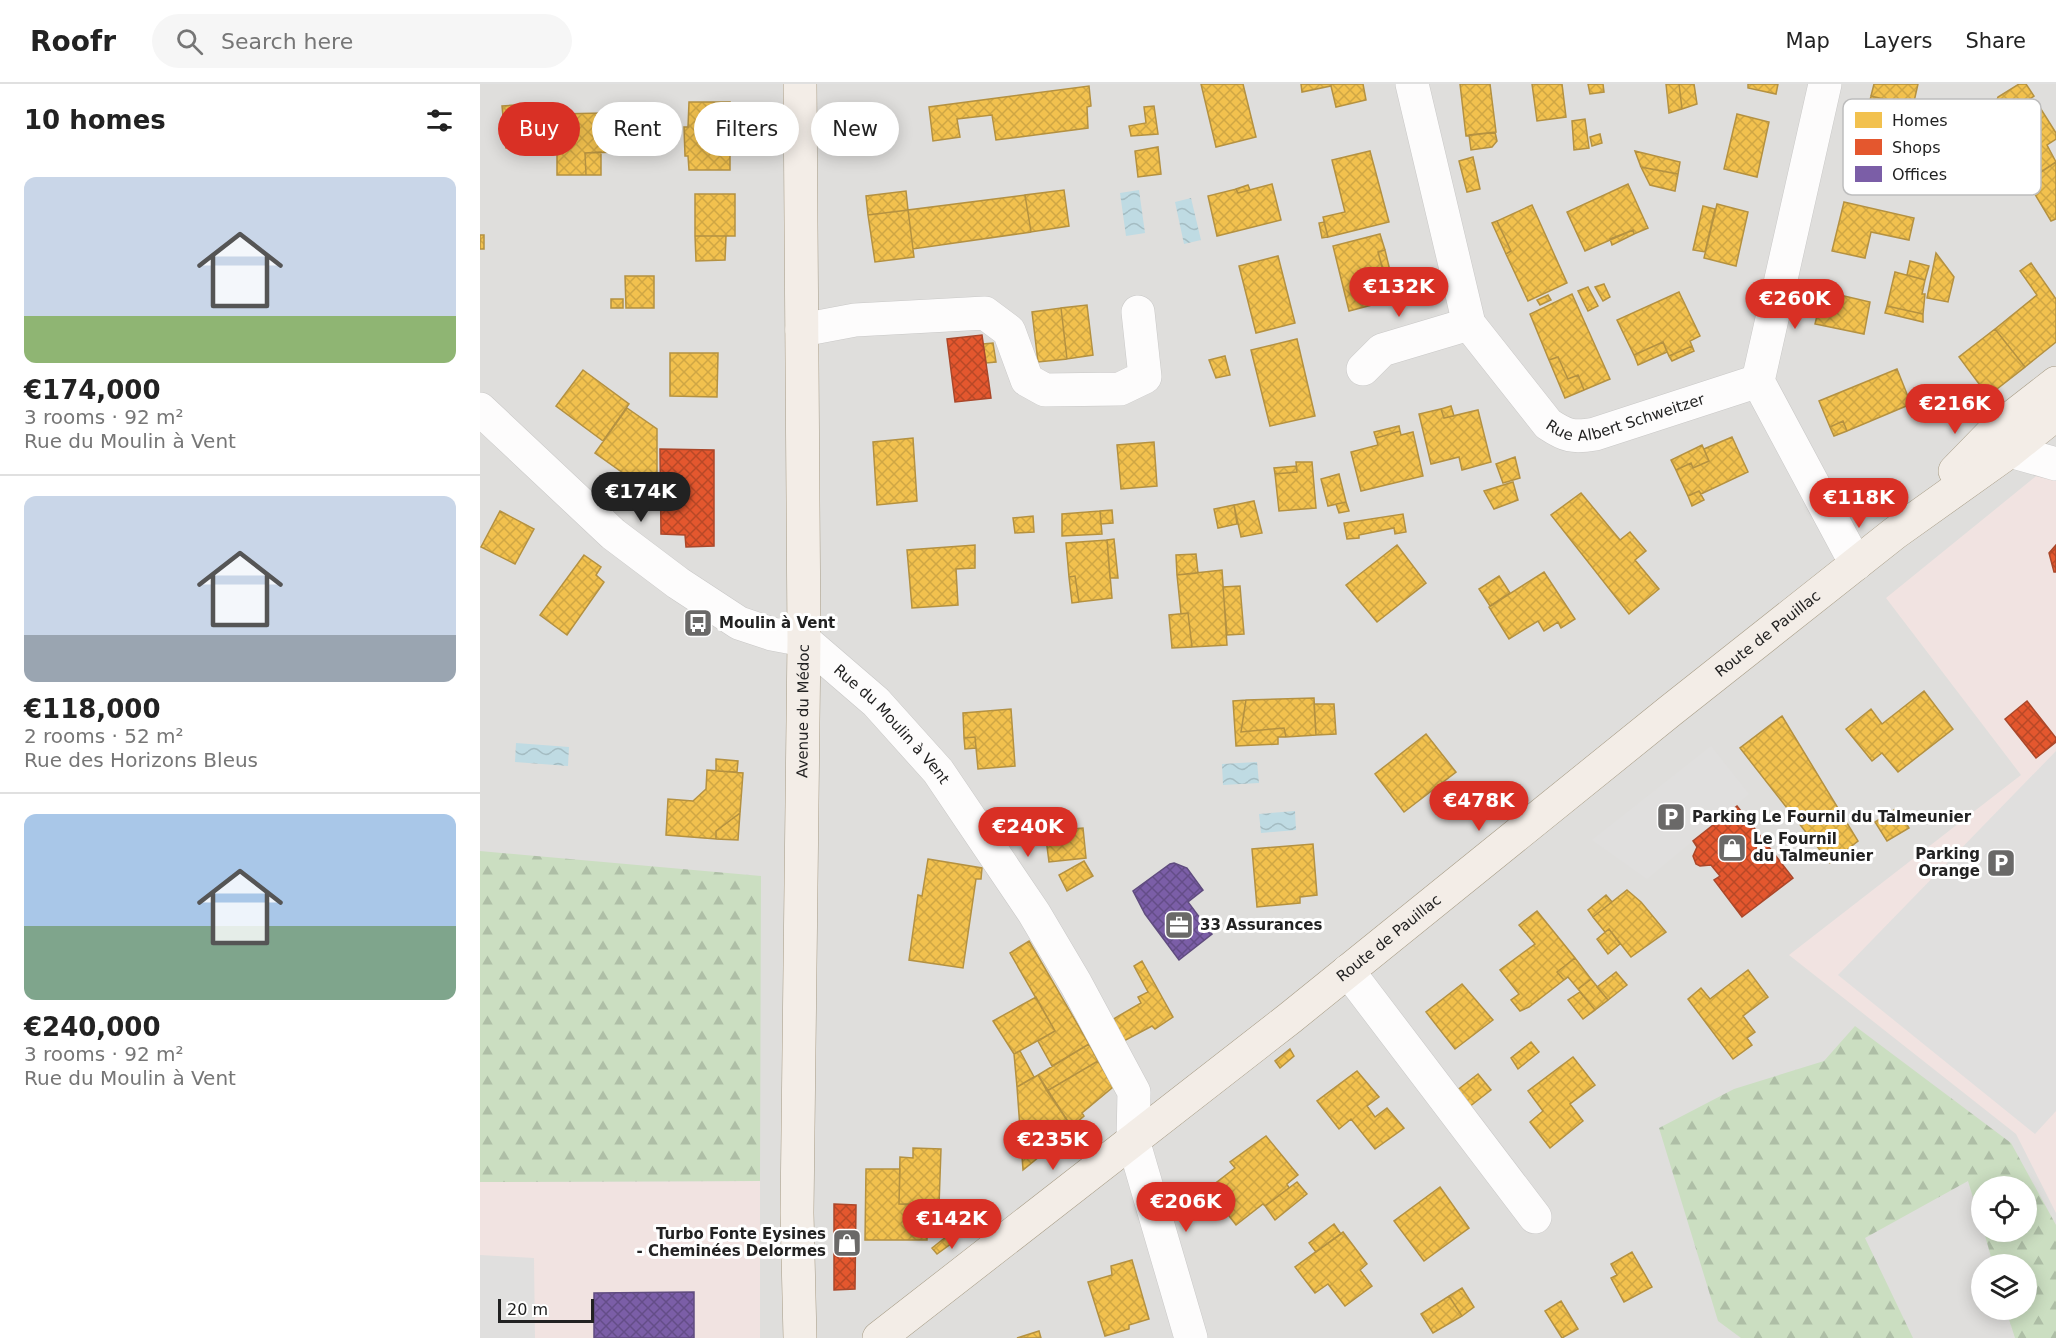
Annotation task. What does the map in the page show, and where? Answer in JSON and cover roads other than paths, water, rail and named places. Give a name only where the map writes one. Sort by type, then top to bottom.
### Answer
[{"type":"main road","name":"Avenue du Médoc","points":[[800,84],[804,640],[797,1213],[800,1338]]},
{"type":"main road","name":"Route de Pauillac","points":[[1895,533],[1993,432],[2056,383]]},
{"type":"main road","name":"Route de Pauillac","points":[[879,1338],[1348,971],[1895,533],[2010,451],[2056,414]]},
{"type":"street","name":"Rue Albert Schweitzer","points":[[1413,84],[1469,324],[1548,424],[1564,435],[1579,437],[1595,434],[1758,381]]},
{"type":"street","points":[[1825,84],[1758,381],[1856,564]]},
{"type":"street","points":[[802,330],[855,320],[985,313],[1009,331],[1027,380],[1045,390],[1120,389],[1145,377],[1138,312]]},
{"type":"street","points":[[1363,369],[1382,350],[1469,324]]},
{"type":"street","points":[[480,410],[614,534],[678,583],[739,623],[772,634],[804,640]]},
{"type":"street","points":[[2010,451],[2056,464]]},
{"type":"street","name":"Rue du Moulin à Vent","points":[[804,640],[876,702],[938,771],[1034,914],[1076,984],[1134,1092],[1133,1140],[1191,1338]]},
{"type":"street","points":[[1348,971],[1535,1217]]},
{"type":"water","points":[[1139,190],[1145,233],[1126,236],[1120,193]]},
{"type":"water","points":[[1191,198],[1201,240],[1184,244],[1175,202]]},
{"type":"water","points":[[516,743],[569,747],[568,766],[515,762]]},
{"type":"water","points":[[1257,762],[1259,783],[1223,785],[1222,764]]},
{"type":"water","points":[[1295,811],[1296,830],[1261,833],[1259,814]]},
{"type":"place","name":"Moulin à Vent","points":[[698,623]]},
{"type":"place","name":"Parking Le Fournil du Talmeunier","points":[[1671,817]]},
{"type":"place","name":"Le Fournil du Talmeunier","points":[[1732,848]]},
{"type":"place","name":"Parking Orange","points":[[2001,863]]},
{"type":"place","name":"33 Assurances","points":[[1179,925]]},
{"type":"place","name":"Turbo Fonte Eysines - Cheminées Delormes","points":[[847,1243]]}]
